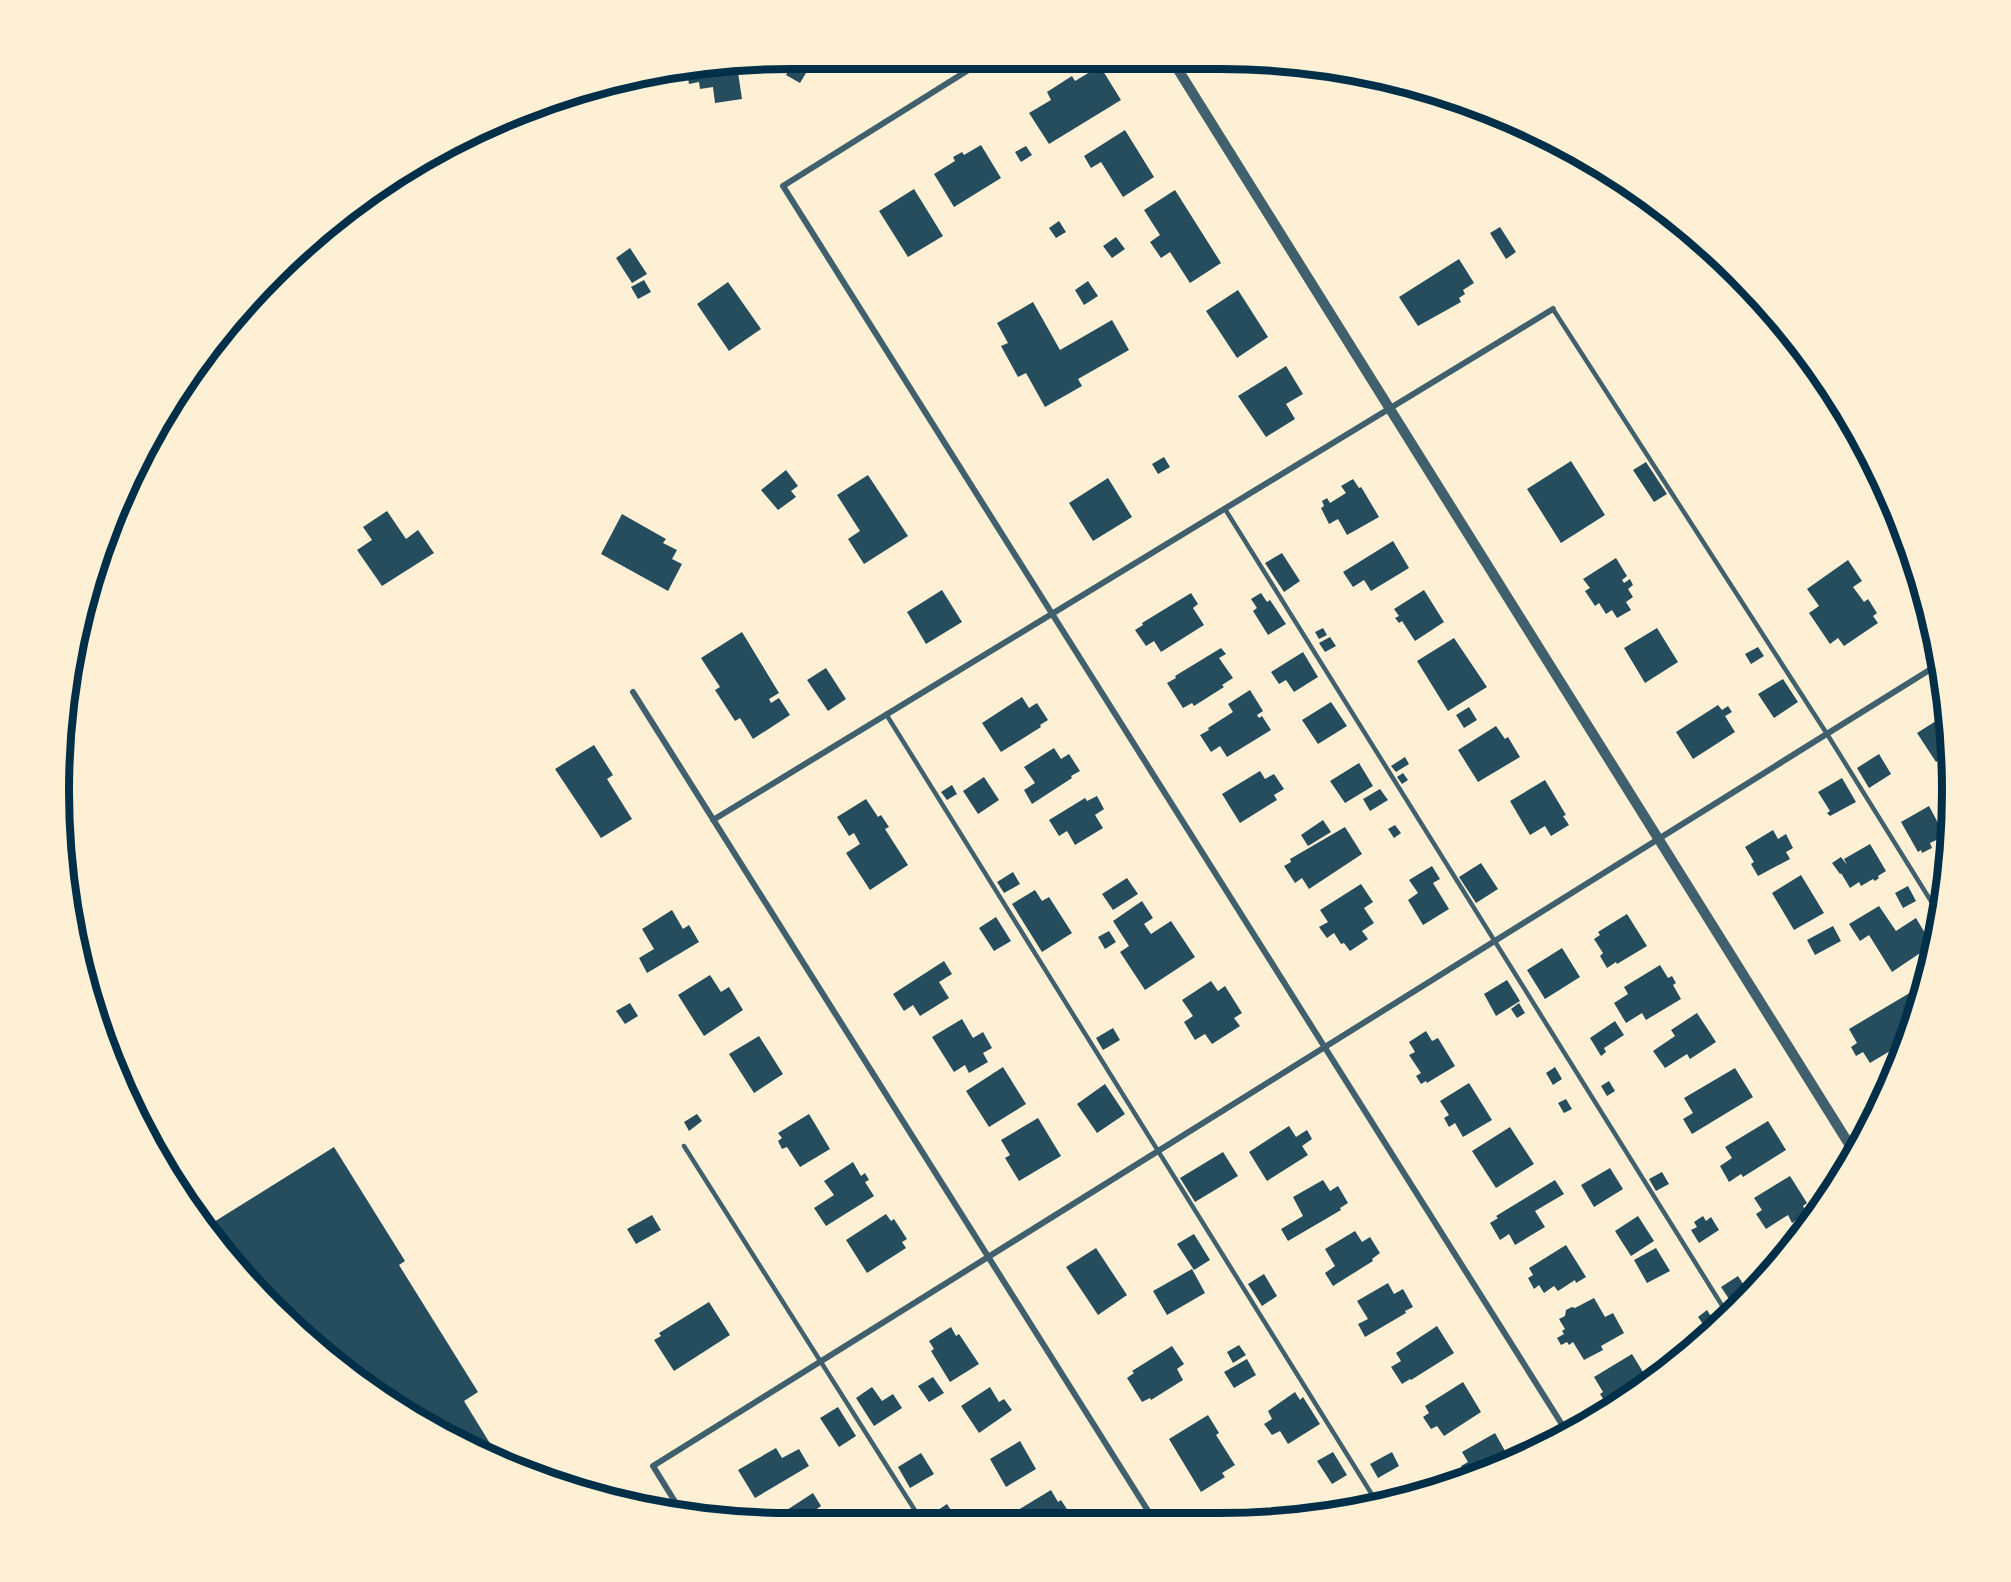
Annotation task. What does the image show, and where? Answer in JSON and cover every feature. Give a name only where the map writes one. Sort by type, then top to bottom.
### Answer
[{"type":"street","points":[[970,69],[783,186],[1563,1426]]},
{"type":"street","points":[[1178,69],[1849,1144]]},
{"type":"street","points":[[713,820],[1553,309]]},
{"type":"street","points":[[676,1503],[653,1466],[1931,669]]},
{"type":"street","points":[[633,692],[1149,1513]]},
{"type":"lane","points":[[1553,309],[1827,734],[1933,904]]},
{"type":"lane","points":[[1225,509],[1724,1308]]},
{"type":"lane","points":[[886,714],[1374,1496]]},
{"type":"lane","points":[[684,1146],[917,1513]]},
{"type":"building","points":[[790,69],[799,69],[806,73],[800,83],[786,75]]},
{"type":"building","points":[[1095,69],[1102,69],[1121,100],[1049,144],[1029,113],[1051,100],[1047,92],[1072,76],[1075,81]]},
{"type":"building","points":[[738,72],[742,99],[715,103],[713,87],[700,89],[699,82],[689,84],[688,77]]},
{"type":"building","points":[[1125,130],[1154,177],[1123,197],[1101,162],[1091,168],[1084,156]]},
{"type":"building","points":[[981,145],[1001,178],[954,207],[934,174],[955,161],[953,157],[962,152],[964,155]]},
{"type":"building","points":[[1026,146],[1032,155],[1021,162],[1015,152]]},
{"type":"building","points":[[914,189],[943,236],[908,257],[879,211]]},
{"type":"building","points":[[1175,190],[1221,263],[1190,283],[1170,252],[1161,258],[1150,242],[1160,235],[1144,210]]},
{"type":"building","points":[[1059,221],[1066,232],[1056,238],[1049,228]]},
{"type":"building","points":[[1500,227],[1516,252],[1506,259],[1490,233]]},
{"type":"building","points":[[1116,237],[1125,249],[1112,258],[1103,246]]},
{"type":"building","points":[[630,248],[647,274],[632,283],[616,258]]},
{"type":"building","points":[[1459,259],[1474,283],[1463,290],[1465,294],[1459,298],[1461,302],[1418,326],[1399,297]]},
{"type":"building","points":[[644,280],[651,292],[638,299],[631,287]]},
{"type":"building","points":[[1088,281],[1098,296],[1084,305],[1075,290]]},
{"type":"building","points":[[728,282],[761,329],[729,351],[697,304]]},
{"type":"building","points":[[1238,290],[1268,337],[1237,358],[1206,311]]},
{"type":"building","points":[[1033,302],[1060,350],[1112,320],[1129,350],[1078,379],[1082,386],[1045,407],[1026,373],[1018,377],[1001,346],[1008,343],[997,323]]},
{"type":"building","points":[[1286,366],[1303,394],[1286,404],[1295,419],[1266,437],[1238,396]]},
{"type":"building","points":[[1164,457],[1170,467],[1158,474],[1152,464]]},
{"type":"building","points":[[1571,461],[1605,515],[1561,543],[1527,489]]},
{"type":"building","points":[[1646,462],[1667,494],[1654,502],[1633,470]]},
{"type":"building","points":[[786,470],[798,486],[791,491],[796,497],[778,510],[761,490]]},
{"type":"building","points":[[868,475],[908,536],[864,564],[848,539],[860,531],[837,495]]},
{"type":"building","points":[[1108,478],[1132,517],[1093,541],[1069,503]]},
{"type":"building","points":[[1353,479],[1359,488],[1361,487],[1379,517],[1347,535],[1338,519],[1329,524],[1321,508],[1324,506],[1322,501],[1327,498],[1330,503],[1346,493],[1341,486]]},
{"type":"building","points":[[387,511],[406,539],[418,530],[434,553],[382,586],[357,550],[372,540],[363,527]]},
{"type":"building","points":[[622,514],[666,539],[663,543],[677,550],[672,559],[682,564],[668,591],[601,554]]},
{"type":"building","points":[[1393,541],[1409,568],[1371,591],[1364,580],[1353,587],[1343,572]]},
{"type":"building","points":[[1282,553],[1300,581],[1284,592],[1265,563]]},
{"type":"building","points":[[1616,558],[1627,576],[1622,580],[1624,583],[1630,579],[1633,585],[1628,589],[1633,597],[1626,602],[1631,610],[1617,618],[1612,610],[1606,614],[1599,603],[1595,606],[1585,591],[1590,588],[1583,579]]},
{"type":"building","points":[[1848,560],[1862,581],[1853,587],[1864,602],[1868,599],[1877,613],[1873,616],[1878,623],[1844,646],[1838,638],[1830,644],[1809,613],[1819,606],[1807,589]]},
{"type":"building","points":[[942,590],[962,622],[926,644],[907,612]]},
{"type":"building","points":[[1424,590],[1444,622],[1415,641],[1402,621],[1399,623],[1395,618],[1399,616],[1394,609]]},
{"type":"building","points":[[1191,593],[1198,604],[1193,608],[1204,625],[1161,652],[1154,641],[1146,646],[1135,630],[1143,625],[1142,623]]},
{"type":"building","points":[[1261,593],[1267,602],[1270,600],[1286,624],[1268,635],[1253,611],[1257,608],[1251,599]]},
{"type":"building","points":[[1323,628],[1327,635],[1319,639],[1315,632]]},
{"type":"building","points":[[1657,628],[1678,662],[1645,683],[1624,648]]},
{"type":"building","points":[[742,632],[779,693],[769,699],[771,703],[779,698],[790,715],[753,739],[740,718],[735,721],[715,690],[720,687],[701,658]]},
{"type":"building","points":[[1330,637],[1336,646],[1325,652],[1319,643]]},
{"type":"building","points":[[1454,638],[1487,687],[1448,711],[1417,661]]},
{"type":"building","points":[[1758,647],[1764,656],[1751,664],[1745,654]]},
{"type":"building","points":[[1221,648],[1226,654],[1219,658],[1233,678],[1222,685],[1224,687],[1194,706],[1192,703],[1183,708],[1167,683]]},
{"type":"building","points":[[1303,652],[1318,677],[1294,692],[1286,680],[1279,684],[1271,672]]},
{"type":"building","points":[[826,668],[846,699],[828,711],[807,680]]},
{"type":"building","points":[[1783,679],[1798,702],[1774,718],[1758,694]]},
{"type":"building","points":[[1250,690],[1263,711],[1257,715],[1259,718],[1262,716],[1271,730],[1227,757],[1220,746],[1211,752],[1200,735],[1233,712],[1228,704]]},
{"type":"building","points":[[1022,697],[1029,708],[1037,703],[1048,720],[1040,725],[1041,727],[1001,752],[982,723]]},
{"type":"building","points":[[1331,702],[1347,726],[1318,744],[1302,720]]},
{"type":"building","points":[[1718,705],[1722,710],[1728,706],[1732,712],[1725,716],[1735,732],[1693,759],[1676,732]]},
{"type":"building","points":[[1469,707],[1477,720],[1464,728],[1456,715]]},
{"type":"building","points":[[1938,720],[1941,759],[1936,762],[1917,733]]},
{"type":"building","points":[[1496,726],[1505,739],[1508,737],[1520,757],[1478,782],[1458,750]]},
{"type":"building","points":[[594,745],[613,775],[607,779],[632,819],[601,838],[555,769]]},
{"type":"building","points":[[1054,748],[1061,759],[1069,754],[1080,771],[1032,804],[1024,790],[1035,783],[1024,767]]},
{"type":"building","points":[[1879,754],[1891,774],[1869,788],[1857,768]]},
{"type":"building","points":[[1405,757],[1409,764],[1396,772],[1391,766]]},
{"type":"building","points":[[1359,763],[1373,786],[1345,803],[1330,781]]},
{"type":"building","points":[[1260,771],[1265,779],[1274,774],[1284,789],[1274,795],[1277,800],[1240,823],[1222,794]]},
{"type":"building","points":[[1403,773],[1408,780],[1402,784],[1397,777]]},
{"type":"building","points":[[984,777],[999,800],[978,814],[963,791]]},
{"type":"building","points":[[1842,778],[1856,802],[1830,816],[1827,813],[1830,811],[1818,792]]},
{"type":"building","points":[[1545,780],[1566,815],[1563,816],[1569,825],[1551,836],[1545,826],[1530,835],[1510,801]]},
{"type":"building","points":[[952,785],[957,794],[947,800],[941,792]]},
{"type":"building","points":[[1380,789],[1388,800],[1370,811],[1363,799]]},
{"type":"building","points":[[1097,796],[1104,809],[1095,815],[1103,828],[1075,845],[1067,831],[1059,836],[1049,820],[1085,798],[1087,801]]},
{"type":"building","points":[[866,799],[878,817],[881,815],[889,827],[885,829],[908,865],[870,890],[846,853],[860,844],[854,833],[849,836],[837,817]]},
{"type":"building","points":[[1929,806],[1940,827],[1940,838],[1930,843],[1932,848],[1922,853],[1921,850],[1918,852],[1901,822]]},
{"type":"building","points":[[1323,820],[1331,832],[1308,846],[1301,835]]},
{"type":"building","points":[[1395,825],[1401,833],[1394,838],[1388,829]]},
{"type":"building","points":[[1345,827],[1362,854],[1309,889],[1302,878],[1295,883],[1284,866],[1291,862],[1290,859]]},
{"type":"building","points":[[1773,830],[1778,839],[1786,834],[1793,848],[1786,852],[1790,859],[1758,876],[1751,864],[1754,862],[1745,847]]},
{"type":"building","points":[[1870,844],[1886,871],[1875,881],[1873,879],[1861,886],[1859,882],[1850,888],[1832,863],[1841,857],[1847,865],[1844,859]]},
{"type":"building","points":[[1481,863],[1498,889],[1476,903],[1459,877]]},
{"type":"building","points":[[1432,866],[1440,879],[1433,883],[1449,909],[1423,925],[1408,900],[1418,893],[1409,880]]},
{"type":"building","points":[[1013,872],[1020,884],[1004,893],[997,882]]},
{"type":"building","points":[[1801,875],[1824,913],[1794,930],[1772,893]]},
{"type":"building","points":[[1127,878],[1138,894],[1113,910],[1102,894]]},
{"type":"building","points":[[1361,884],[1373,902],[1364,908],[1374,923],[1362,931],[1368,939],[1350,951],[1344,943],[1341,944],[1334,933],[1327,938],[1324,934],[1319,927],[1328,922],[1320,910]]},
{"type":"building","points":[[1908,886],[1916,901],[1903,908],[1895,893]]},
{"type":"building","points":[[1035,890],[1042,901],[1049,897],[1072,933],[1042,952],[1012,904]]},
{"type":"building","points":[[1142,901],[1153,918],[1144,924],[1151,934],[1171,921],[1195,957],[1145,990],[1120,952],[1129,946],[1113,921]]},
{"type":"building","points":[[1879,906],[1896,931],[1916,918],[1927,936],[1924,951],[1892,972],[1869,935],[1860,941],[1849,924]]},
{"type":"building","points":[[672,910],[683,929],[689,925],[699,942],[647,973],[639,958],[654,949],[642,929]]},
{"type":"building","points":[[1627,914],[1647,946],[1607,968],[1600,956],[1603,953],[1594,939],[1600,935],[1598,932]]},
{"type":"building","points":[[996,917],[1011,941],[994,951],[979,928]]},
{"type":"building","points":[[1833,926],[1841,941],[1815,955],[1807,940]]},
{"type":"building","points":[[1109,931],[1116,942],[1105,949],[1098,937]]},
{"type":"building","points":[[1562,948],[1580,977],[1545,999],[1527,970]]},
{"type":"building","points":[[944,961],[952,974],[939,982],[949,998],[920,1016],[913,1005],[904,1011],[893,994]]},
{"type":"building","points":[[1660,965],[1668,978],[1672,976],[1676,983],[1673,985],[1681,999],[1646,1020],[1642,1013],[1626,1023],[1614,1003],[1628,994],[1624,987]]},
{"type":"building","points":[[710,975],[721,992],[729,987],[743,1010],[704,1036],[678,995]]},
{"type":"building","points":[[1507,980],[1520,1001],[1496,1016],[1484,994]]},
{"type":"building","points":[[1211,981],[1218,991],[1225,986],[1242,1013],[1234,1018],[1240,1026],[1212,1044],[1205,1034],[1195,1040],[1184,1022],[1193,1016],[1182,1000]]},
{"type":"building","points":[[1913,991],[1894,1049],[1870,1063],[1863,1052],[1856,1056],[1851,1047],[1857,1043],[1849,1029]]},
{"type":"building","points":[[630,1003],[638,1016],[625,1024],[616,1011]]},
{"type":"building","points":[[1519,1003],[1525,1013],[1517,1018],[1511,1009]]},
{"type":"building","points":[[1697,1013],[1716,1042],[1690,1059],[1687,1054],[1665,1068],[1653,1051],[1675,1036],[1671,1030]]},
{"type":"building","points":[[962,1019],[973,1038],[983,1032],[992,1048],[983,1053],[988,1062],[969,1073],[965,1065],[954,1072],[932,1037]]},
{"type":"building","points":[[1615,1021],[1624,1035],[1604,1048],[1606,1052],[1601,1056],[1590,1038]]},
{"type":"building","points":[[1113,1028],[1120,1040],[1103,1050],[1096,1038]]},
{"type":"building","points":[[1426,1031],[1432,1041],[1438,1038],[1455,1066],[1427,1083],[1426,1081],[1421,1084],[1416,1076],[1421,1073],[1409,1055],[1415,1052],[1409,1042]]},
{"type":"building","points":[[759,1036],[783,1074],[754,1093],[729,1054]]},
{"type":"building","points":[[1003,1067],[1026,1104],[989,1127],[966,1091]]},
{"type":"building","points":[[1555,1067],[1562,1079],[1553,1085],[1546,1073]]},
{"type":"building","points":[[1735,1068],[1753,1097],[1692,1134],[1683,1119],[1693,1113],[1684,1098]]},
{"type":"building","points":[[1609,1081],[1615,1091],[1607,1096],[1601,1086]]},
{"type":"building","points":[[1469,1083],[1492,1120],[1463,1137],[1455,1123],[1449,1127],[1444,1118],[1449,1115],[1440,1101]]},
{"type":"building","points":[[1105,1084],[1125,1114],[1097,1133],[1077,1104]]},
{"type":"building","points":[[1566,1099],[1572,1109],[1564,1113],[1558,1103]]},
{"type":"building","points":[[697,1114],[702,1121],[689,1131],[684,1122]]},
{"type":"building","points":[[809,1114],[830,1149],[800,1167],[787,1147],[782,1149],[778,1141],[782,1138],[778,1133]]},
{"type":"building","points":[[1038,1118],[1061,1156],[1019,1181],[1005,1158],[1010,1155],[1001,1140]]},
{"type":"building","points":[[1768,1121],[1786,1150],[1743,1177],[1741,1174],[1729,1182],[1720,1166],[1732,1158],[1725,1147]]},
{"type":"building","points":[[1289,1126],[1296,1137],[1307,1130],[1312,1139],[1302,1146],[1308,1155],[1267,1181],[1249,1152]]},
{"type":"building","points":[[1510,1127],[1534,1164],[1496,1188],[1472,1151]]},
{"type":"building","points":[[334,1147],[405,1261],[399,1265],[478,1392],[464,1401],[493,1448],[430,1416],[351,1364],[280,1302],[212,1223]]},
{"type":"building","points":[[1223,1152],[1238,1176],[1195,1202],[1180,1178]]},
{"type":"building","points":[[853,1162],[861,1176],[865,1173],[869,1180],[865,1182],[874,1196],[826,1226],[814,1208],[834,1195],[824,1181]]},
{"type":"building","points":[[1610,1168],[1623,1189],[1594,1207],[1581,1185]]},
{"type":"building","points":[[1662,1172],[1669,1184],[1656,1191],[1649,1179]]},
{"type":"building","points":[[1790,1176],[1807,1203],[1803,1206],[1806,1212],[1792,1223],[1788,1215],[1766,1229],[1756,1214],[1762,1210],[1754,1198]]},
{"type":"building","points":[[1323,1180],[1330,1191],[1338,1186],[1348,1203],[1340,1208],[1341,1210],[1288,1241],[1281,1229],[1303,1216],[1293,1197]]},
{"type":"building","points":[[1555,1180],[1564,1194],[1535,1211],[1545,1227],[1515,1245],[1509,1234],[1500,1240],[1490,1223],[1498,1218],[1496,1216]]},
{"type":"building","points":[[886,1214],[891,1221],[894,1219],[907,1239],[902,1242],[906,1248],[867,1273],[846,1240]]},
{"type":"building","points":[[652,1215],[661,1230],[636,1244],[627,1229]]},
{"type":"building","points":[[1638,1216],[1654,1241],[1631,1256],[1615,1231]]},
{"type":"building","points":[[1703,1216],[1706,1221],[1711,1217],[1719,1230],[1699,1243],[1691,1230],[1697,1227],[1694,1222]]},
{"type":"building","points":[[1355,1231],[1362,1242],[1370,1237],[1380,1253],[1372,1259],[1373,1261],[1333,1286],[1325,1273],[1335,1266],[1325,1249]]},
{"type":"building","points":[[1194,1234],[1210,1260],[1194,1270],[1177,1244]]},
{"type":"building","points":[[1566,1245],[1586,1277],[1576,1283],[1575,1280],[1558,1291],[1554,1286],[1544,1293],[1539,1285],[1534,1289],[1528,1278],[1533,1275],[1529,1268]]},
{"type":"building","points":[[1096,1248],[1127,1295],[1098,1315],[1066,1267]]},
{"type":"building","points":[[1656,1248],[1670,1271],[1647,1283],[1634,1260]]},
{"type":"building","points":[[1192,1269],[1205,1293],[1167,1315],[1153,1291]]},
{"type":"building","points":[[1264,1274],[1277,1296],[1262,1306],[1248,1284]]},
{"type":"building","points":[[1738,1276],[1745,1287],[1731,1302],[1721,1287]]},
{"type":"building","points":[[1388,1283],[1394,1294],[1403,1289],[1413,1307],[1365,1337],[1358,1324],[1368,1319],[1357,1301]]},
{"type":"building","points":[[1594,1298],[1605,1317],[1613,1313],[1624,1333],[1601,1346],[1603,1350],[1584,1360],[1573,1342],[1569,1345],[1567,1342],[1561,1345],[1557,1338],[1564,1334],[1562,1331],[1565,1329],[1559,1319],[1565,1316],[1566,1310]]},
{"type":"building","points":[[709,1302],[730,1335],[674,1371],[654,1340],[661,1336],[659,1333]]},
{"type":"building","points":[[1707,1310],[1710,1315],[1715,1313],[1716,1315],[1705,1326],[1698,1317]]},
{"type":"building","points":[[1437,1326],[1454,1353],[1402,1384],[1391,1367],[1401,1361],[1396,1353]]},
{"type":"building","points":[[951,1327],[956,1336],[959,1334],[979,1364],[950,1382],[931,1351],[934,1349],[929,1341]]},
{"type":"building","points":[[1239,1345],[1246,1355],[1233,1363],[1227,1352]]},
{"type":"building","points":[[1172,1346],[1184,1364],[1177,1369],[1183,1380],[1151,1400],[1150,1398],[1142,1402],[1127,1378],[1134,1373],[1132,1371]]},
{"type":"building","points":[[1632,1354],[1645,1375],[1605,1401],[1600,1394],[1603,1392],[1594,1377]]},
{"type":"building","points":[[1247,1359],[1256,1375],[1234,1388],[1224,1372]]},
{"type":"building","points":[[933,1377],[944,1393],[929,1402],[918,1386]]},
{"type":"building","points":[[1463,1382],[1481,1412],[1444,1436],[1437,1426],[1431,1429],[1423,1417],[1429,1413],[1425,1406]]},
{"type":"building","points":[[872,1387],[882,1401],[893,1394],[902,1408],[874,1426],[856,1398]]},
{"type":"building","points":[[990,1387],[999,1402],[1004,1399],[1012,1410],[979,1433],[961,1406]]},
{"type":"building","points":[[1295,1392],[1300,1400],[1303,1397],[1320,1424],[1288,1444],[1280,1431],[1272,1435],[1264,1424],[1272,1419],[1268,1411]]},
{"type":"building","points":[[838,1407],[856,1436],[839,1447],[820,1418]]},
{"type":"building","points":[[1208,1415],[1219,1433],[1216,1435],[1235,1465],[1222,1473],[1225,1477],[1201,1492],[1169,1439]]},
{"type":"building","points":[[1495,1433],[1506,1453],[1464,1471],[1461,1466],[1468,1462],[1462,1452]]},
{"type":"building","points":[[1020,1441],[1036,1469],[1006,1487],[990,1459]]},
{"type":"building","points":[[776,1448],[782,1458],[799,1449],[809,1466],[755,1498],[738,1470]]},
{"type":"building","points":[[1333,1452],[1347,1475],[1332,1484],[1317,1461]]},
{"type":"building","points":[[1392,1452],[1399,1466],[1378,1478],[1370,1464]]},
{"type":"building","points":[[921,1453],[934,1474],[910,1488],[898,1467]]},
{"type":"building","points":[[1051,1490],[1058,1502],[1061,1500],[1069,1513],[1017,1513],[1018,1510]]},
{"type":"building","points":[[813,1493],[821,1506],[811,1513],[783,1513]]},
{"type":"building","points":[[947,1504],[953,1513],[934,1513]]}]
